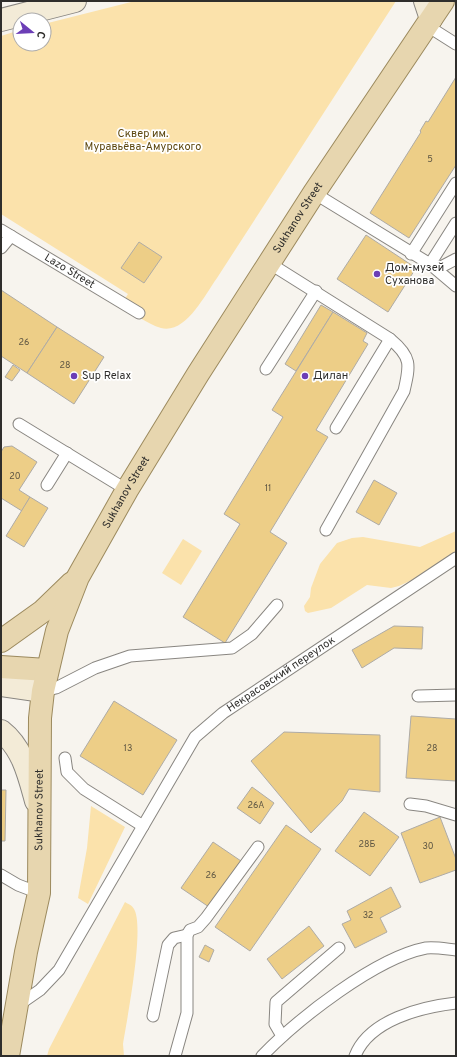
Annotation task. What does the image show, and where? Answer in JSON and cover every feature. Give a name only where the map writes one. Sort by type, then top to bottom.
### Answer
[{"type":"main road","points":[[1,20],[75,1]]},
{"type":"main road","name":"Sukhanov Street","points":[[8,1056],[16,1006],[39,893],[41,819],[40,718],[43,691],[57,631],[78,577],[127,490],[269,262],[431,11]]},
{"type":"main road","points":[[1,641],[44,612],[78,577]]},
{"type":"main road","points":[[1,667],[47,670]]},
{"type":"main road","points":[[1,685],[43,691]]},
{"type":"main road","points":[[1,731],[11,739],[27,767],[41,819]]},
{"type":"lane","points":[[431,11],[456,44]]},
{"type":"lane","points":[[411,254],[456,183]]},
{"type":"lane","points":[[314,193],[433,267],[456,286]]},
{"type":"lane","points":[[433,267],[456,223]]},
{"type":"lane","points":[[1,248],[6,233]]},
{"type":"lane","name":"Lazo Street","points":[[6,233],[139,312]]},
{"type":"lane","points":[[433,267],[456,259]]},
{"type":"lane","points":[[269,262],[390,339],[403,349],[409,367],[404,391],[326,530]]},
{"type":"lane","points":[[266,369],[316,291]]},
{"type":"lane","points":[[336,428],[390,339]]},
{"type":"lane","points":[[19,424],[127,490]]},
{"type":"lane","points":[[47,485],[67,453]]},
{"type":"lane","name":"Некрасовский переулок","points":[[16,1006],[40,990],[59,970],[195,737],[222,713],[456,558]]},
{"type":"lane","points":[[43,691],[56,688],[95,668],[130,656],[232,648],[252,634],[277,605]]},
{"type":"lane","points":[[418,696],[456,695]]},
{"type":"lane","points":[[65,758],[67,772],[84,788],[143,826]]},
{"type":"lane","points":[[410,804],[426,806],[456,815]]},
{"type":"lane","points":[[176,1056],[187,1013],[187,935],[190,930],[198,927],[206,918],[258,847]]},
{"type":"lane","points":[[1,875],[18,885],[39,893]]},
{"type":"lane","points":[[153,1016],[168,945],[174,938],[187,935]]},
{"type":"lane","points":[[282,1036],[275,1024],[276,1002],[339,948]]},
{"type":"lane","points":[[262,1056],[282,1036],[350,983],[392,961],[426,948],[456,950]]},
{"type":"lane","points":[[355,1056],[360,1045],[378,1027],[423,1009],[456,1002]]},
{"type":"green space","name":"Сквер им. Муравьёва-Амурского","points":[[135,1],[396,1],[194,312],[186,320],[170,328],[161,328],[135,315],[121,305],[128,294],[1,214],[1,36],[12,33],[12,52],[52,52],[52,22]]},
{"type":"green space","points":[[456,531],[456,552],[412,580],[391,588],[367,585],[331,608],[308,613],[305,611],[304,606],[310,597],[311,588],[320,564],[337,543],[352,538],[363,537],[420,547]]},
{"type":"green space","points":[[183,539],[202,551],[181,585],[162,573]]},
{"type":"green space","points":[[91,806],[125,827],[88,904],[78,898],[87,848]]},
{"type":"green space","points":[[125,902],[134,909],[137,919],[137,934],[134,974],[123,1044],[124,1056],[47,1056],[49,1049]]},
{"type":"building","points":[[456,77],[456,165],[409,238],[370,213],[421,132],[420,131],[426,121],[428,122]]},
{"type":"building","name":"Дом-музей Суханова","points":[[366,235],[416,268],[388,312],[337,279]]},
{"type":"building","points":[[139,242],[162,257],[144,283],[121,268]]},
{"type":"building","points":[[1,290],[57,327],[27,373],[1,356]]},
{"type":"building","points":[[321,305],[333,312],[296,371],[285,364]]},
{"type":"building","points":[[333,312],[367,333],[363,341],[368,344],[316,430],[328,437],[270,532],[287,543],[225,643],[183,617],[240,524],[224,514],[283,417],[272,410]]},
{"type":"building","points":[[57,327],[104,357],[74,404],[27,373]]},
{"type":"building","points":[[13,365],[20,370],[12,381],[5,377]]},
{"type":"building","points":[[12,446],[37,462],[19,490],[30,497],[22,511],[1,498],[1,452],[4,447]]},
{"type":"building","points":[[374,480],[397,493],[379,525],[356,512]]},
{"type":"building","points":[[30,497],[48,508],[24,547],[6,536]]},
{"type":"building","points":[[394,626],[423,627],[422,649],[394,648],[362,668],[352,650]]},
{"type":"building","points":[[114,701],[177,740],[143,795],[80,756]]},
{"type":"building","points":[[411,716],[456,719],[456,781],[406,778]]},
{"type":"building","points":[[284,732],[380,735],[380,792],[349,789],[342,801],[311,833],[251,761]]},
{"type":"building","points":[[252,787],[274,803],[260,824],[237,808]]},
{"type":"building","points":[[1,790],[6,790],[5,841],[1,841]]},
{"type":"building","points":[[364,812],[399,837],[370,876],[335,851]]},
{"type":"building","points":[[440,817],[456,859],[456,870],[420,883],[401,833]]},
{"type":"building","points":[[286,825],[321,849],[250,951],[215,927]]},
{"type":"building","points":[[213,842],[241,861],[209,907],[181,888]]},
{"type":"building","points":[[391,887],[401,907],[380,918],[387,932],[355,948],[342,924],[351,920],[347,911]]},
{"type":"building","points":[[309,926],[324,946],[282,979],[267,959]]},
{"type":"building","points":[[205,945],[214,950],[209,962],[199,957]]},
{"type":"place","name":"Дом-музей Суханова","points":[[377,274]]},
{"type":"place","name":"Sup Relax","points":[[74,376]]},
{"type":"place","name":"Дилан","points":[[305,376]]}]
